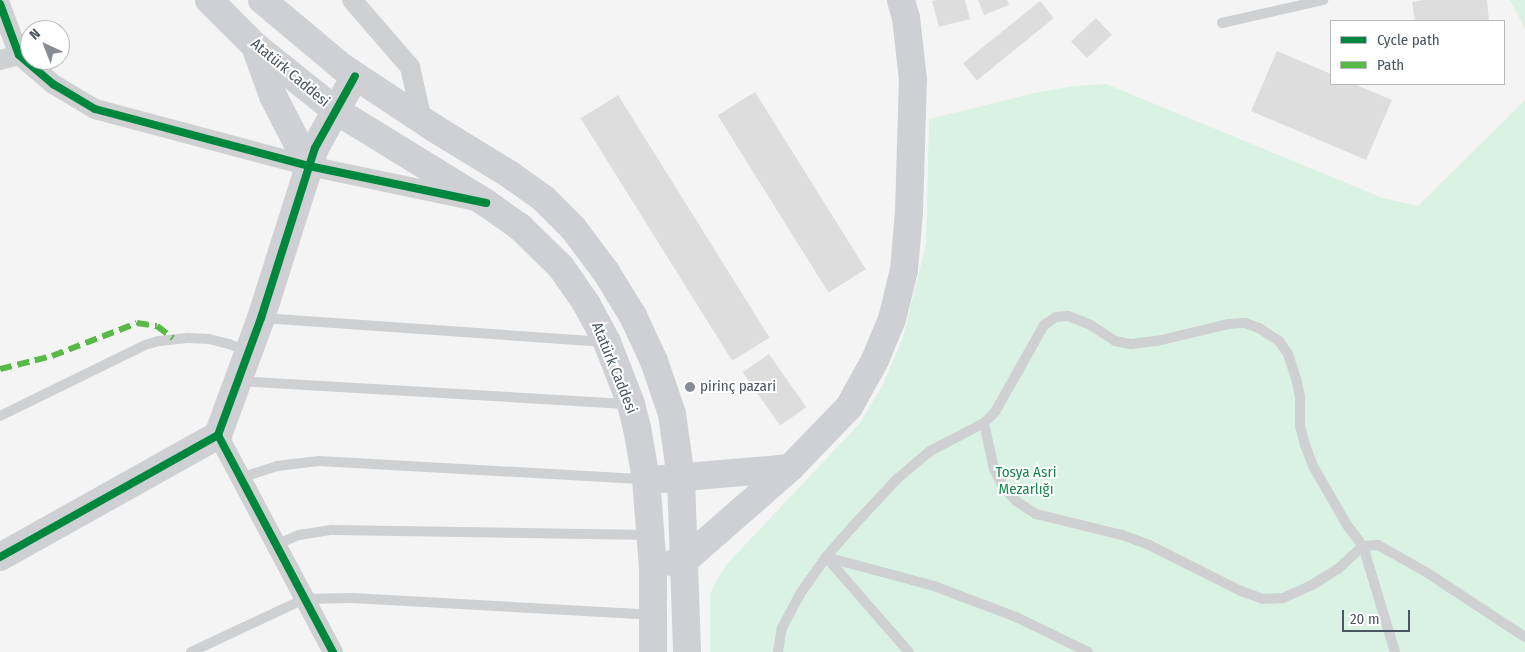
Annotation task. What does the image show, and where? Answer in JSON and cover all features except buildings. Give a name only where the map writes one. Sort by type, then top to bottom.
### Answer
[{"type":"main road","name":"Atatürk Caddesi","points":[[209,0],[255,46],[335,110],[520,226],[561,267],[586,302],[607,342],[631,404],[646,480],[653,568],[653,652]]},
{"type":"main road","points":[[262,0],[355,76],[509,174],[544,199],[572,228],[606,272],[633,316],[654,360],[672,414],[681,478],[687,652]]},
{"type":"main road","points":[[653,568],[685,560],[790,468],[849,407],[875,360],[889,327],[904,270],[909,212],[913,80],[906,18],[901,0]]},
{"type":"main road","points":[[255,46],[273,96],[309,166]]},
{"type":"main road","points":[[0,557],[218,435],[261,318],[314,148],[355,76]]},
{"type":"main road","points":[[646,480],[790,468]]},
{"type":"street","points":[[352,0],[410,67],[422,120]]},
{"type":"street","points":[[0,4],[9,57],[95,109],[309,166],[486,203]]},
{"type":"street","points":[[218,435],[333,652]]},
{"type":"lane","points":[[1222,23],[1323,0]]},
{"type":"lane","points":[[778,652],[782,628],[800,594],[826,557],[897,479],[930,451],[984,424],[995,412],[1044,325],[1056,317],[1068,316],[1089,324],[1115,340],[1131,344],[1157,341],[1229,324],[1245,323],[1259,328],[1279,341],[1288,354],[1300,397],[1300,426],[1305,445],[1313,466],[1347,525],[1363,546],[1396,652]]},
{"type":"lane","points":[[261,318],[607,342]]},
{"type":"lane","points":[[0,416],[145,345],[159,341],[188,338],[209,339],[229,344],[249,353]]},
{"type":"lane","points":[[238,381],[631,404]]},
{"type":"lane","points":[[984,424],[994,469],[1003,487],[1016,501],[1036,514],[1122,535],[1241,591],[1263,599],[1283,598],[1312,585],[1338,569],[1363,546],[1378,545],[1525,637]]},
{"type":"lane","points":[[240,478],[277,466],[318,461],[646,480]]},
{"type":"lane","points":[[275,545],[299,535],[332,530],[650,535]]},
{"type":"lane","points":[[826,557],[909,652]]},
{"type":"lane","points":[[826,557],[934,586],[1016,617],[1088,652]]},
{"type":"lane","points":[[191,652],[304,599],[352,598],[653,616]]},
{"type":"green space","points":[[1510,0],[1525,0],[1525,29]]},
{"type":"green space","name":"Tosya Asri Mezarlığı","points":[[1106,84],[1383,198],[1418,206],[1525,100],[1525,652],[710,652],[710,594],[716,581],[727,564],[860,423],[884,382],[903,337],[926,244],[929,119],[1034,93],[1074,86]]},
{"type":"marked path","points":[[0,369],[52,356],[137,323],[157,326],[173,338]]},
{"type":"cycle path","points":[[0,4],[19,55],[53,84],[95,109],[309,166],[486,203]]},
{"type":"cycle path","points":[[0,557],[218,435],[261,318],[315,148],[355,76]]},
{"type":"cycle path","points":[[218,435],[333,652]]},
{"type":"place","name":"pirinç pazari","points":[[690,387]]}]
